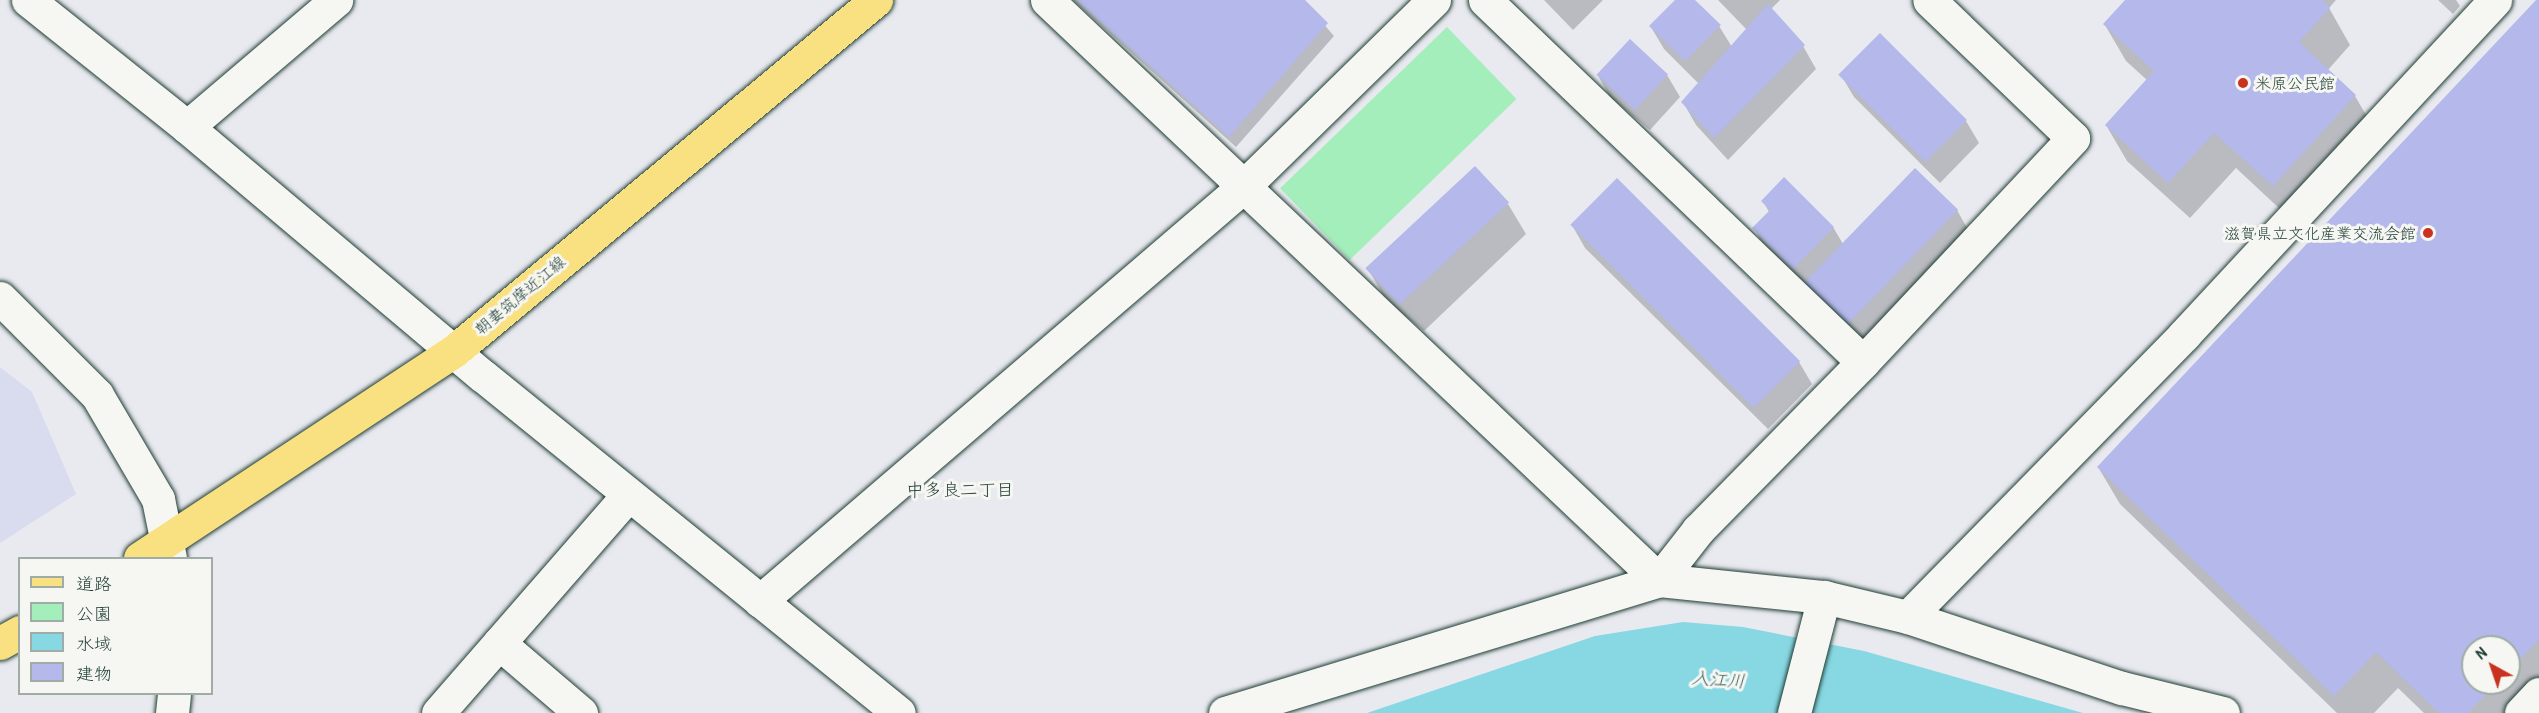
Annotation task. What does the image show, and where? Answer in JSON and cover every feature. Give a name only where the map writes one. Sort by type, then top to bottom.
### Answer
[{"type":"main road","name":"朝妻筑摩近江線","points":[[159,553],[454,351],[876,0]]},
{"type":"main road","points":[[0,643],[18,633]]},
{"type":"street","points":[[28,0],[187,127],[628,495],[899,713]]},
{"type":"street","points":[[187,127],[336,0]]},
{"type":"street","points":[[1047,0],[1659,580]]},
{"type":"street","points":[[760,601],[1244,186],[1434,0]]},
{"type":"street","points":[[1485,0],[1863,363]]},
{"type":"street","points":[[1659,580],[1698,530],[1863,363],[2073,138],[1929,0]]},
{"type":"street","points":[[1908,617],[2184,335],[2495,0]]},
{"type":"street","points":[[0,298],[96,395],[158,500],[159,553]]},
{"type":"street","points":[[438,713],[628,495]]},
{"type":"street","points":[[1225,713],[1659,580],[1824,597],[1908,617],[2122,688],[2223,713]]},
{"type":"street","points":[[1794,713],[1824,597]]},
{"type":"street","points":[[499,643],[581,713]]},
{"type":"street","points":[[2521,713],[2539,694]]},
{"type":"street","points":[[172,713],[174,695]]},
{"type":"shaded area","points":[[0,367],[32,392],[76,494],[0,543]]},
{"type":"green space","points":[[1447,27],[1516,99],[1350,260],[1280,188]]},
{"type":"water","name":"入江川","points":[[1683,622],[1743,627],[1864,651],[2083,713],[1367,713],[1595,636]]},
{"type":"building","points":[[1077,0],[1305,0],[1328,23],[1229,137]]},
{"type":"building","points":[[1675,0],[1695,0],[1721,25],[1685,61],[1649,26]]},
{"type":"building","name":"米原公民館","points":[[2125,0],[2322,0],[2330,8],[2299,42],[2356,95],[2273,186],[2214,133],[2168,183],[2105,125],[2154,71],[2103,24]]},
{"type":"building","name":"滋賀県立文化産業交流会館","points":[[2536,0],[2539,0],[2539,640],[2521,659],[2521,635],[2461,635],[2461,695],[2485,695],[2468,713],[2439,713],[2376,652],[2334,696],[2097,467]]},
{"type":"building","points":[[1768,4],[1805,45],[1714,138],[1681,102]]},
{"type":"building","points":[[1880,33],[1967,120],[1925,162],[1838,75]]},
{"type":"building","points":[[1630,39],[1668,74],[1635,110],[1597,75]]},
{"type":"building","points":[[1475,166],[1509,203],[1399,305],[1365,268]]},
{"type":"building","points":[[1915,168],[1958,210],[1847,325],[1804,283]]},
{"type":"building","points":[[1784,177],[1834,227],[1793,269],[1752,228],[1770,210],[1761,201]]},
{"type":"building","points":[[1617,178],[1800,361],[1753,408],[1570,225]]},
{"type":"place","name":"米原公民館","points":[[2243,83]]},
{"type":"place","name":"滋賀県立文化産業交流会館","points":[[2428,233]]},
{"type":"district","name":"中多良二丁目","points":[[960,490]]}]
